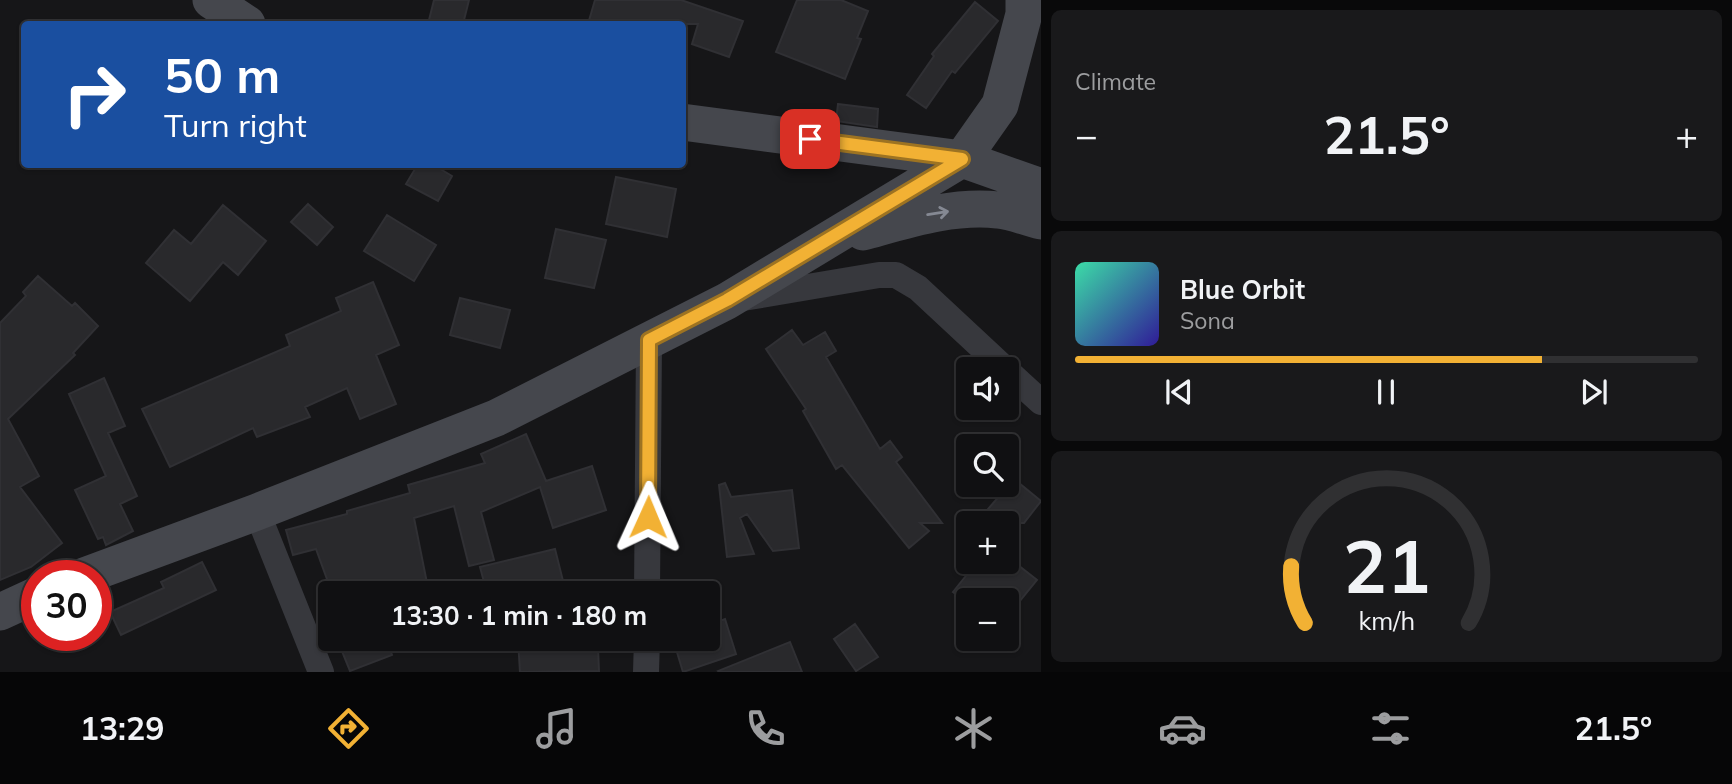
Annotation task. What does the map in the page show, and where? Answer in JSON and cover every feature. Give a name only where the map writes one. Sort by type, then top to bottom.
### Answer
[{"type":"main road","points":[[112,566],[496,418],[727,300],[962,159],[1000,105],[1024,14],[1024,0]]},
{"type":"main road","points":[[214,1],[243,21]]},
{"type":"main road","points":[[686,123],[962,159],[1041,187]]},
{"type":"main road","points":[[825,242],[927,215],[957,210],[999,209],[1041,221]]},
{"type":"main road","points":[[0,612],[21,602]]},
{"type":"street","points":[[727,300],[879,275],[896,275],[918,288],[992,357]]},
{"type":"street","points":[[647,581],[649,340]]},
{"type":"street","points":[[1019,382],[1041,402]]},
{"type":"street","points":[[257,512],[321,672]]},
{"type":"street","points":[[646,651],[646,672]]},
{"type":"building","points":[[434,0],[469,0],[464,21],[429,21]]},
{"type":"building","points":[[595,0],[681,0],[743,21],[729,57],[692,44],[698,24],[686,24],[686,21],[589,21]]},
{"type":"building","points":[[797,0],[841,0],[868,11],[857,38],[861,39],[845,79],[776,52]]},
{"type":"building","points":[[975,2],[998,21],[955,73],[952,71],[926,108],[907,95],[934,56],[932,54]]},
{"type":"building","points":[[838,104],[878,109],[877,127],[836,121]]},
{"type":"building","points":[[416,168],[439,168],[452,176],[438,201],[406,184]]},
{"type":"building","points":[[616,177],[676,189],[667,237],[606,224]]},
{"type":"building","points":[[308,204],[333,227],[317,245],[291,222]]},
{"type":"building","points":[[223,205],[266,241],[238,275],[223,262],[190,301],[146,263],[174,230],[191,244]]},
{"type":"building","points":[[387,215],[436,245],[414,281],[364,251]]},
{"type":"building","points":[[556,229],[606,240],[594,288],[545,278]]},
{"type":"building","points":[[38,276],[72,306],[75,303],[98,326],[73,353],[75,355],[8,419],[39,476],[20,487],[62,543],[40,560],[21,560],[21,571],[0,580],[0,323],[26,296],[23,292]]},
{"type":"building","points":[[373,282],[399,345],[376,355],[396,404],[360,419],[347,388],[305,407],[310,417],[257,437],[253,428],[170,467],[142,409],[290,346],[286,335],[341,311],[336,298]]},
{"type":"building","points":[[460,298],[510,310],[500,348],[450,335]]},
{"type":"building","points":[[792,330],[803,345],[825,332],[836,351],[826,357],[880,449],[890,441],[902,457],[896,462],[942,523],[920,523],[929,531],[909,548],[842,465],[836,469],[803,411],[806,409],[766,349]]},
{"type":"building","points":[[104,378],[125,426],[108,433],[137,496],[120,504],[133,531],[106,545],[103,537],[98,539],[75,490],[106,476],[69,394]]},
{"type":"building","points":[[526,434],[546,481],[592,466],[606,510],[553,528],[540,487],[481,512],[494,560],[469,566],[454,506],[414,518],[427,581],[328,581],[316,549],[293,555],[286,530],[347,514],[347,511],[410,493],[408,485],[485,463],[481,454]]},
{"type":"building","points":[[725,483],[731,497],[792,490],[799,548],[773,551],[747,514],[740,518],[754,554],[727,557],[719,485]]},
{"type":"building","points":[[1019,483],[1041,501],[1024,523],[1019,523],[1019,511],[986,511],[998,497],[1019,497]]},
{"type":"building","points":[[555,549],[563,581],[484,581],[480,567]]},
{"type":"building","points":[[202,562],[216,590],[121,635],[112,611],[164,588],[161,582]]},
{"type":"building","points":[[1019,566],[1037,580],[1019,602],[1019,588],[956,588],[967,574],[1019,574]]},
{"type":"building","points":[[725,619],[736,654],[683,672],[677,651],[720,651],[720,621]]},
{"type":"building","points":[[855,624],[878,657],[856,671],[834,639]]},
{"type":"building","points":[[790,642],[802,672],[718,671]]},
{"type":"building","points":[[342,651],[390,651],[392,655],[350,671]]},
{"type":"building","points":[[519,651],[598,651],[599,671],[520,672]]},
{"type":"route","points":[[648,517],[649,340],[727,300],[962,159],[810,139]]}]
